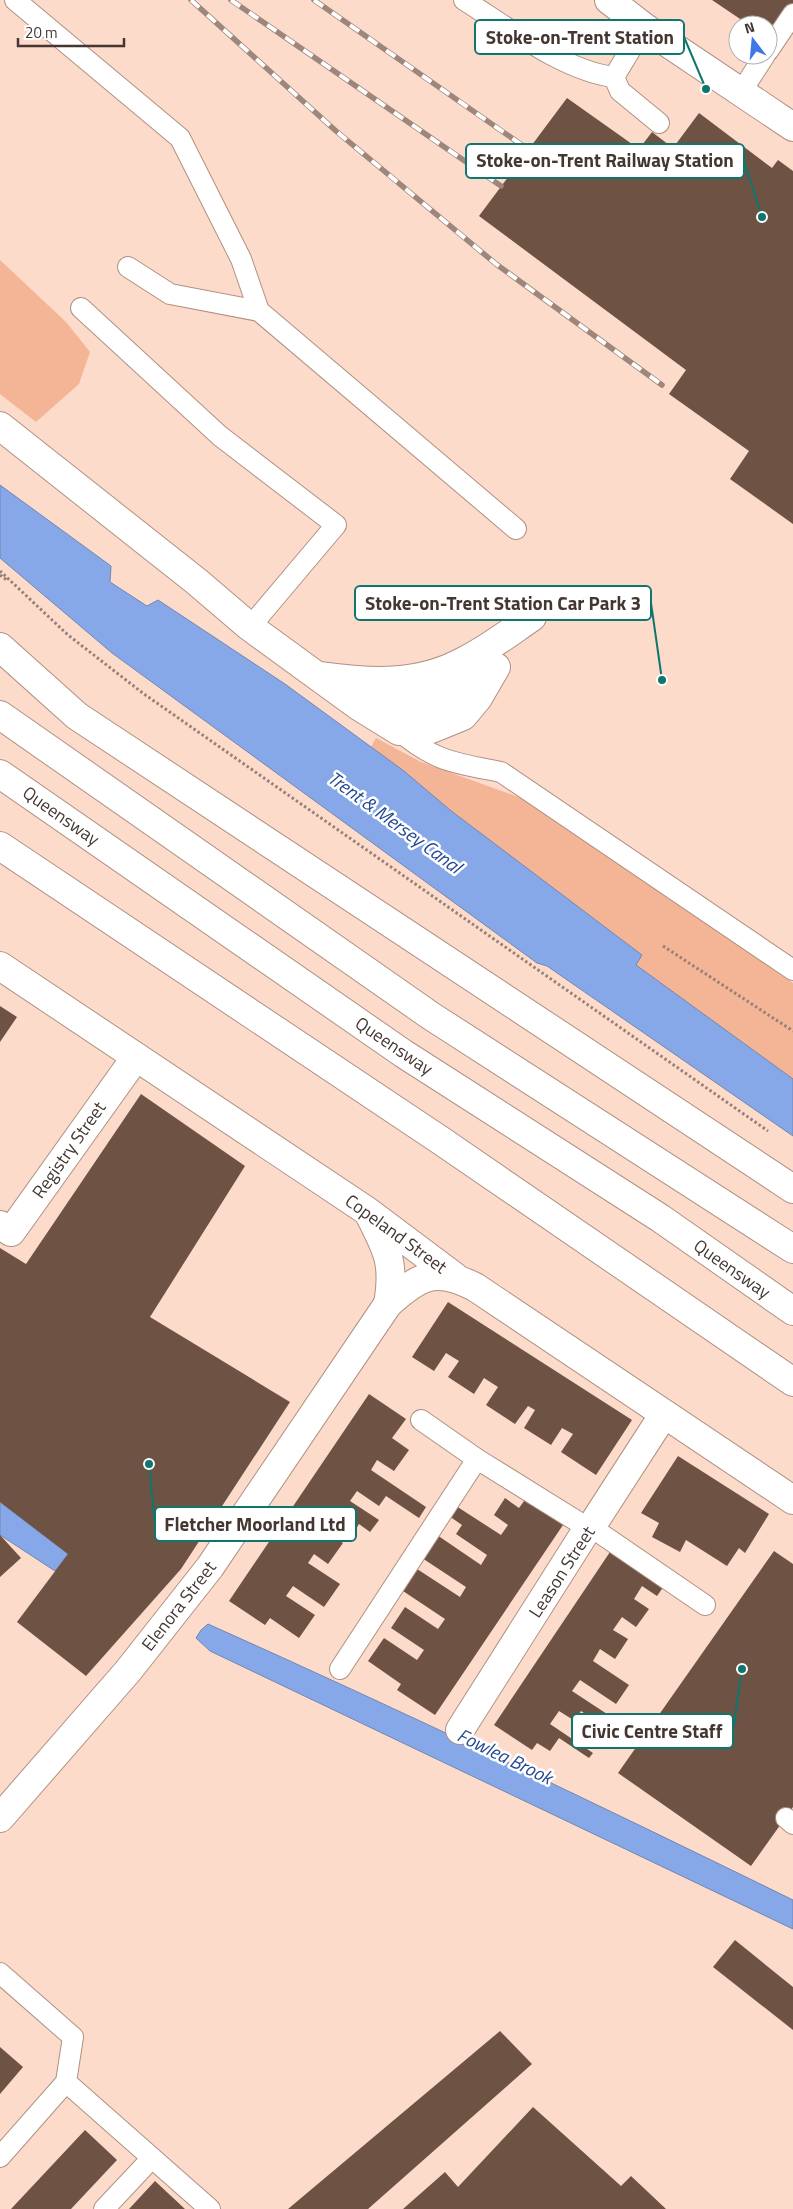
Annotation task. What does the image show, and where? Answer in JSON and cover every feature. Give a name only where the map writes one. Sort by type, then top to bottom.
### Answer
[{"type":"main road","points":[[609,0],[644,27],[793,127]]},
{"type":"main road","points":[[0,426],[196,581],[250,627],[320,676],[357,705],[399,731],[431,729],[464,716],[478,698],[496,668],[468,689],[439,701],[389,709],[357,705]]},
{"type":"main road","points":[[320,676],[369,682],[396,681],[437,673],[464,661],[532,617]]},
{"type":"main road","points":[[0,647],[77,716],[793,1189]]},
{"type":"main road","points":[[0,715],[431,1016],[793,1249]]},
{"type":"main road","name":"Queensway","points":[[0,774],[404,1054],[660,1218],[793,1311]]},
{"type":"main road","points":[[0,846],[432,1135],[793,1382]]},
{"type":"main road","name":"Copeland Street","points":[[0,966],[367,1211],[455,1277],[475,1287],[793,1500]]},
{"type":"main road","name":"Registry Street","points":[[0,1225],[11,1232],[136,1057]]},
{"type":"main road","name":"Elenora Street","points":[[367,1211],[387,1249],[392,1280],[388,1304]]},
{"type":"main road","name":"Elenora Street","points":[[0,1818],[128,1671],[210,1567],[388,1304],[407,1287],[429,1276],[455,1277]]},
{"type":"main road","name":"Leason Street","points":[[460,1730],[664,1414]]},
{"type":"lane","points":[[15,0],[180,138],[241,259],[259,311]]},
{"type":"lane","points":[[464,0],[556,58],[604,76],[614,77]]},
{"type":"lane","points":[[778,36],[793,14]]},
{"type":"lane","points":[[614,77],[644,27]]},
{"type":"lane","points":[[741,92],[759,65]]},
{"type":"lane","points":[[614,77],[620,91],[659,123]]},
{"type":"lane","points":[[128,267],[170,294],[259,311],[516,529]]},
{"type":"lane","points":[[81,308],[220,436],[336,526],[250,627]]},
{"type":"lane","points":[[399,731],[418,747],[446,761],[501,772],[793,970]]},
{"type":"lane","points":[[421,1420],[477,1459],[590,1527],[705,1605]]},
{"type":"lane","points":[[340,1669],[477,1459]]},
{"type":"lane","points":[[0,1973],[73,2037],[66,2082],[0,2157]]},
{"type":"lane","points":[[66,2082],[210,2209]]},
{"type":"lane","points":[[104,2209],[152,2159]]},
{"type":"path","points":[[0,571],[68,635],[144,694],[770,1132]]},
{"type":"path","points":[[0,575],[19,589]]},
{"type":"path","points":[[662,946],[793,1031]]},
{"type":"shaded area","points":[[0,260],[66,322],[90,352],[79,384],[36,422],[0,394]]},
{"type":"shaded area","points":[[376,738],[421,762],[535,803],[793,983],[793,1079],[636,965],[642,955],[450,810],[404,771],[371,747]]},
{"type":"water","name":"Trent & Mersey Canal","points":[[0,485],[111,566],[110,582],[147,606],[158,600],[285,684],[404,771],[450,810],[642,955],[636,965],[793,1079],[793,1136],[547,966],[537,963],[112,653],[0,558]]},
{"type":"water","points":[[0,1502],[68,1554],[55,1571],[0,1535]]},
{"type":"water","points":[[208,1624],[502,1759],[793,1900],[793,1929],[210,1651],[196,1638]]},
{"type":"building","points":[[712,0],[793,0],[793,10],[778,27],[778,15],[734,15]]},
{"type":"building","points":[[567,98],[639,149],[652,132],[673,148],[699,113],[772,168],[778,160],[793,171],[793,524],[730,479],[749,451],[669,394],[686,370],[479,216]]},
{"type":"building","points":[[0,1006],[17,1017],[0,1042]]},
{"type":"building","points":[[141,1094],[245,1166],[150,1317],[290,1402],[181,1569],[86,1676],[17,1622],[68,1554],[0,1502],[0,1248],[26,1264]]},
{"type":"building","points":[[448,1302],[632,1420],[596,1475],[561,1452],[573,1434],[562,1428],[551,1445],[524,1428],[535,1410],[528,1406],[515,1424],[486,1405],[498,1387],[484,1378],[474,1394],[448,1377],[459,1361],[446,1353],[434,1371],[412,1357]]},
{"type":"building","points":[[369,1394],[406,1419],[392,1438],[409,1450],[394,1471],[377,1460],[371,1470],[426,1507],[419,1518],[386,1496],[379,1506],[357,1491],[350,1501],[379,1520],[370,1532],[359,1524],[353,1534],[336,1522],[328,1533],[343,1543],[328,1564],[314,1554],[308,1563],[340,1584],[324,1607],[293,1586],[286,1596],[315,1615],[299,1638],[270,1618],[265,1625],[229,1601]]},
{"type":"building","points":[[678,1456],[769,1514],[745,1553],[739,1548],[727,1566],[686,1540],[680,1552],[652,1537],[659,1523],[641,1513]]},
{"type":"building","points":[[527,1497],[565,1522],[435,1715],[397,1690],[401,1684],[368,1661],[384,1638],[417,1660],[424,1650],[391,1628],[405,1607],[438,1629],[445,1619],[400,1589],[414,1567],[460,1597],[466,1587],[422,1558],[437,1535],[481,1565],[487,1555],[456,1534],[462,1525],[449,1516],[456,1506],[501,1535],[508,1525],[494,1515],[505,1498],[519,1508]]},
{"type":"building","points":[[0,1535],[21,1558],[0,1577]]},
{"type":"building","points":[[614,1546],[664,1586],[657,1596],[642,1586],[634,1599],[649,1609],[636,1627],[622,1617],[613,1630],[628,1639],[615,1659],[600,1649],[593,1661],[629,1685],[616,1704],[580,1680],[572,1691],[607,1714],[600,1724],[581,1711],[575,1721],[559,1711],[550,1724],[593,1753],[589,1758],[559,1738],[550,1751],[537,1743],[532,1750],[494,1725]]},
{"type":"building","points":[[774,1551],[793,1564],[793,1807],[751,1866],[618,1773]]},
{"type":"building","points":[[735,1940],[793,1987],[793,2030],[713,1967]]},
{"type":"building","points":[[500,2031],[532,2064],[368,2209],[288,2209]]},
{"type":"building","points":[[0,2047],[23,2067],[0,2094]]},
{"type":"building","points":[[533,2107],[621,2186],[631,2176],[666,2209],[403,2209],[445,2172],[458,2187]]},
{"type":"building","points":[[85,2130],[117,2160],[71,2209],[11,2209]]},
{"type":"building","points":[[155,2181],[185,2209],[129,2209]]},
{"type":"railway","points":[[191,0],[336,131],[496,264],[662,385]]},
{"type":"railway","points":[[231,0],[501,186]]},
{"type":"railway","points":[[314,0],[529,150]]},
{"type":"place","name":"Stoke-on-Trent Station","points":[[706,89]]},
{"type":"place","name":"Stoke-on-Trent Railway Station","points":[[762,217]]},
{"type":"place","name":"Stoke-on-Trent Station Car Park 3","points":[[662,680]]},
{"type":"place","name":"Fletcher Moorland Ltd","points":[[149,1464]]},
{"type":"place","name":"Civic Centre Staff","points":[[742,1669]]},
{"type":"water label","name":"Fowlea Brook","points":[[505,1756]]}]
